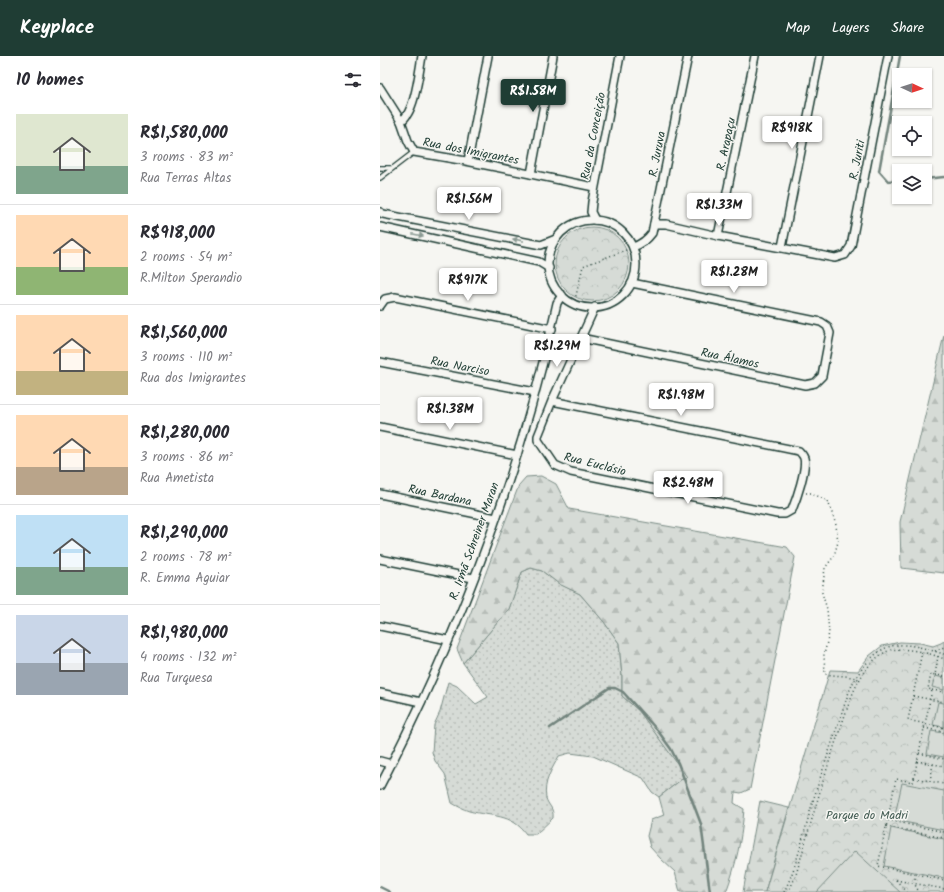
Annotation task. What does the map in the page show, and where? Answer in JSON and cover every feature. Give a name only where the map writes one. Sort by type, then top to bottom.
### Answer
[{"type":"street","points":[[401,122],[405,119],[412,106],[422,56]]},
{"type":"street","points":[[468,161],[488,56]]},
{"type":"street","points":[[531,174],[553,56]]},
{"type":"street","name":"Rua da Conceição","points":[[596,220],[591,212],[594,187],[620,56]]},
{"type":"street","name":"R. Juruva","points":[[633,247],[641,245],[652,233],[688,56]]},
{"type":"street","name":"R. Arapaçu","points":[[718,236],[755,56]]},
{"type":"street","points":[[654,224],[666,224],[718,236],[782,247],[820,56]]},
{"type":"street","name":"R. Juriti","points":[[782,247],[835,258],[845,255],[851,246],[888,56]]},
{"type":"street","name":"Rua dos Imigrantes","points":[[380,88],[401,122],[414,152],[468,161],[594,187]]},
{"type":"street","points":[[380,212],[383,214],[541,245],[556,239]]},
{"type":"street","points":[[596,220],[604,221],[618,228],[627,237],[635,254],[636,269],[632,282],[623,295],[617,300],[604,306],[589,307],[574,304],[562,295],[553,283],[549,268],[550,253],[556,239],[566,228],[580,221],[596,220]]},
{"type":"street","points":[[380,227],[539,262],[549,268]]},
{"type":"street","name":"Rua Álamos","points":[[581,338],[805,385],[815,383],[822,376],[830,333],[827,326],[821,322],[632,282]]},
{"type":"street","name":"R. Irmã Schreiner Maran","points":[[380,786],[421,702],[448,640],[496,518],[517,454],[558,303],[562,295]]},
{"type":"street","points":[[380,306],[386,299],[395,297],[552,329]]},
{"type":"street","points":[[552,401],[595,307]]},
{"type":"street","name":"Rua Narciso","points":[[380,362],[535,392]]},
{"type":"street","name":"Rua Euclásio","points":[[552,401],[795,450],[802,453],[805,463],[798,494],[792,510],[785,514],[777,514],[571,472],[555,465],[538,440],[538,436],[552,401]]},
{"type":"street","points":[[380,427],[517,454]]},
{"type":"street","name":"Rua Bardana","points":[[380,494],[496,518]]},
{"type":"street","points":[[380,559],[473,578]]},
{"type":"street","points":[[380,626],[448,640]]},
{"type":"street","points":[[380,693],[421,702]]},
{"type":"street","points":[[380,761],[391,764]]},
{"type":"lane","points":[[380,178],[414,152]]},
{"type":"lane","points":[[380,168],[394,168]]},
{"type":"path","points":[[574,304],[583,266],[633,247]]},
{"type":"path","points":[[798,494],[811,493],[828,501],[836,525],[838,542],[834,556],[825,568],[822,593],[827,609],[829,633],[824,655],[825,674],[860,679]]},
{"type":"path","points":[[784,892],[792,876],[819,779],[849,692],[864,666],[876,654],[886,648],[896,645],[917,646],[944,654]]},
{"type":"path","points":[[935,652],[944,647]]},
{"type":"path","points":[[788,892],[795,878],[823,780],[853,694],[867,668],[878,658],[897,649],[922,652],[944,659]]},
{"type":"path","points":[[922,652],[908,720],[944,728]]},
{"type":"path","points":[[935,674],[938,656]]},
{"type":"path","points":[[944,676],[931,674],[928,689],[944,692]]},
{"type":"path","points":[[932,690],[913,782],[896,779],[878,866],[944,880]]},
{"type":"path","points":[[913,696],[944,702]]},
{"type":"path","points":[[924,728],[944,732]]},
{"type":"path","points":[[919,754],[944,759]]},
{"type":"path","points":[[917,761],[944,766]]},
{"type":"path","points":[[930,781],[933,764]]},
{"type":"path","points":[[914,778],[944,784]]},
{"type":"path","points":[[888,820],[944,832]]},
{"type":"path","points":[[886,826],[944,838]]},
{"type":"path","points":[[924,834],[925,828]]},
{"type":"path","points":[[916,874],[914,883],[919,892]]},
{"type":"path","points":[[907,892],[896,880],[944,889]]},
{"type":"green space","points":[[585,227],[599,227],[613,233],[623,243],[629,257],[629,271],[623,285],[613,295],[599,301],[585,301],[571,295],[561,285],[555,271],[555,257],[561,243],[571,233]]},
{"type":"green space","points":[[944,335],[944,573],[901,568],[900,522]]},
{"type":"green space","points":[[541,476],[556,484],[569,509],[787,547],[795,557],[750,789],[741,793],[735,792],[734,803],[744,809],[736,862],[726,892],[680,892],[675,872],[650,847],[647,836],[651,820],[664,815],[659,797],[682,779],[687,777],[639,711],[622,696],[619,643],[604,622],[580,594],[559,584],[542,571],[531,568],[522,572],[509,609],[463,663],[457,649],[519,485],[526,477]]},
{"type":"green space","points":[[531,568],[542,571],[558,583],[580,594],[605,623],[619,643],[622,696],[639,711],[688,777],[682,779],[659,797],[652,792],[643,778],[593,756],[570,753],[559,756],[547,781],[545,792],[547,801],[553,811],[553,818],[536,834],[526,834],[514,822],[507,819],[469,811],[452,803],[445,774],[435,761],[432,752],[434,725],[440,712],[448,682],[457,686],[476,704],[488,697],[463,663],[509,609],[522,572]]},
{"type":"green space","name":"Parque do Madri","points":[[944,641],[944,892],[765,892],[830,670],[858,671],[869,656],[882,646],[900,642],[920,643],[933,646]]},
{"type":"green space","points":[[935,676],[944,678],[944,690],[932,687]]},
{"type":"green space","points":[[938,702],[944,703],[944,727],[933,725]]},
{"type":"green space","points":[[931,731],[944,733],[944,757],[927,754]]},
{"type":"green space","points":[[902,783],[944,791],[944,830],[894,820]]},
{"type":"green space","points":[[760,801],[789,808],[765,892],[743,892]]},
{"type":"green space","points":[[891,828],[944,839],[944,878],[884,866]]},
{"type":"green space","points":[[855,851],[900,892],[817,892]]},
{"type":"waterway","points":[[892,181],[888,181],[879,171],[900,56]]},
{"type":"waterway","points":[[932,178],[944,177]]},
{"type":"waterway","points":[[550,728],[609,688],[615,688],[623,692],[658,731],[671,749],[678,763],[701,824],[710,892]]},
{"type":"waterway","points":[[380,887],[390,892]]}]
